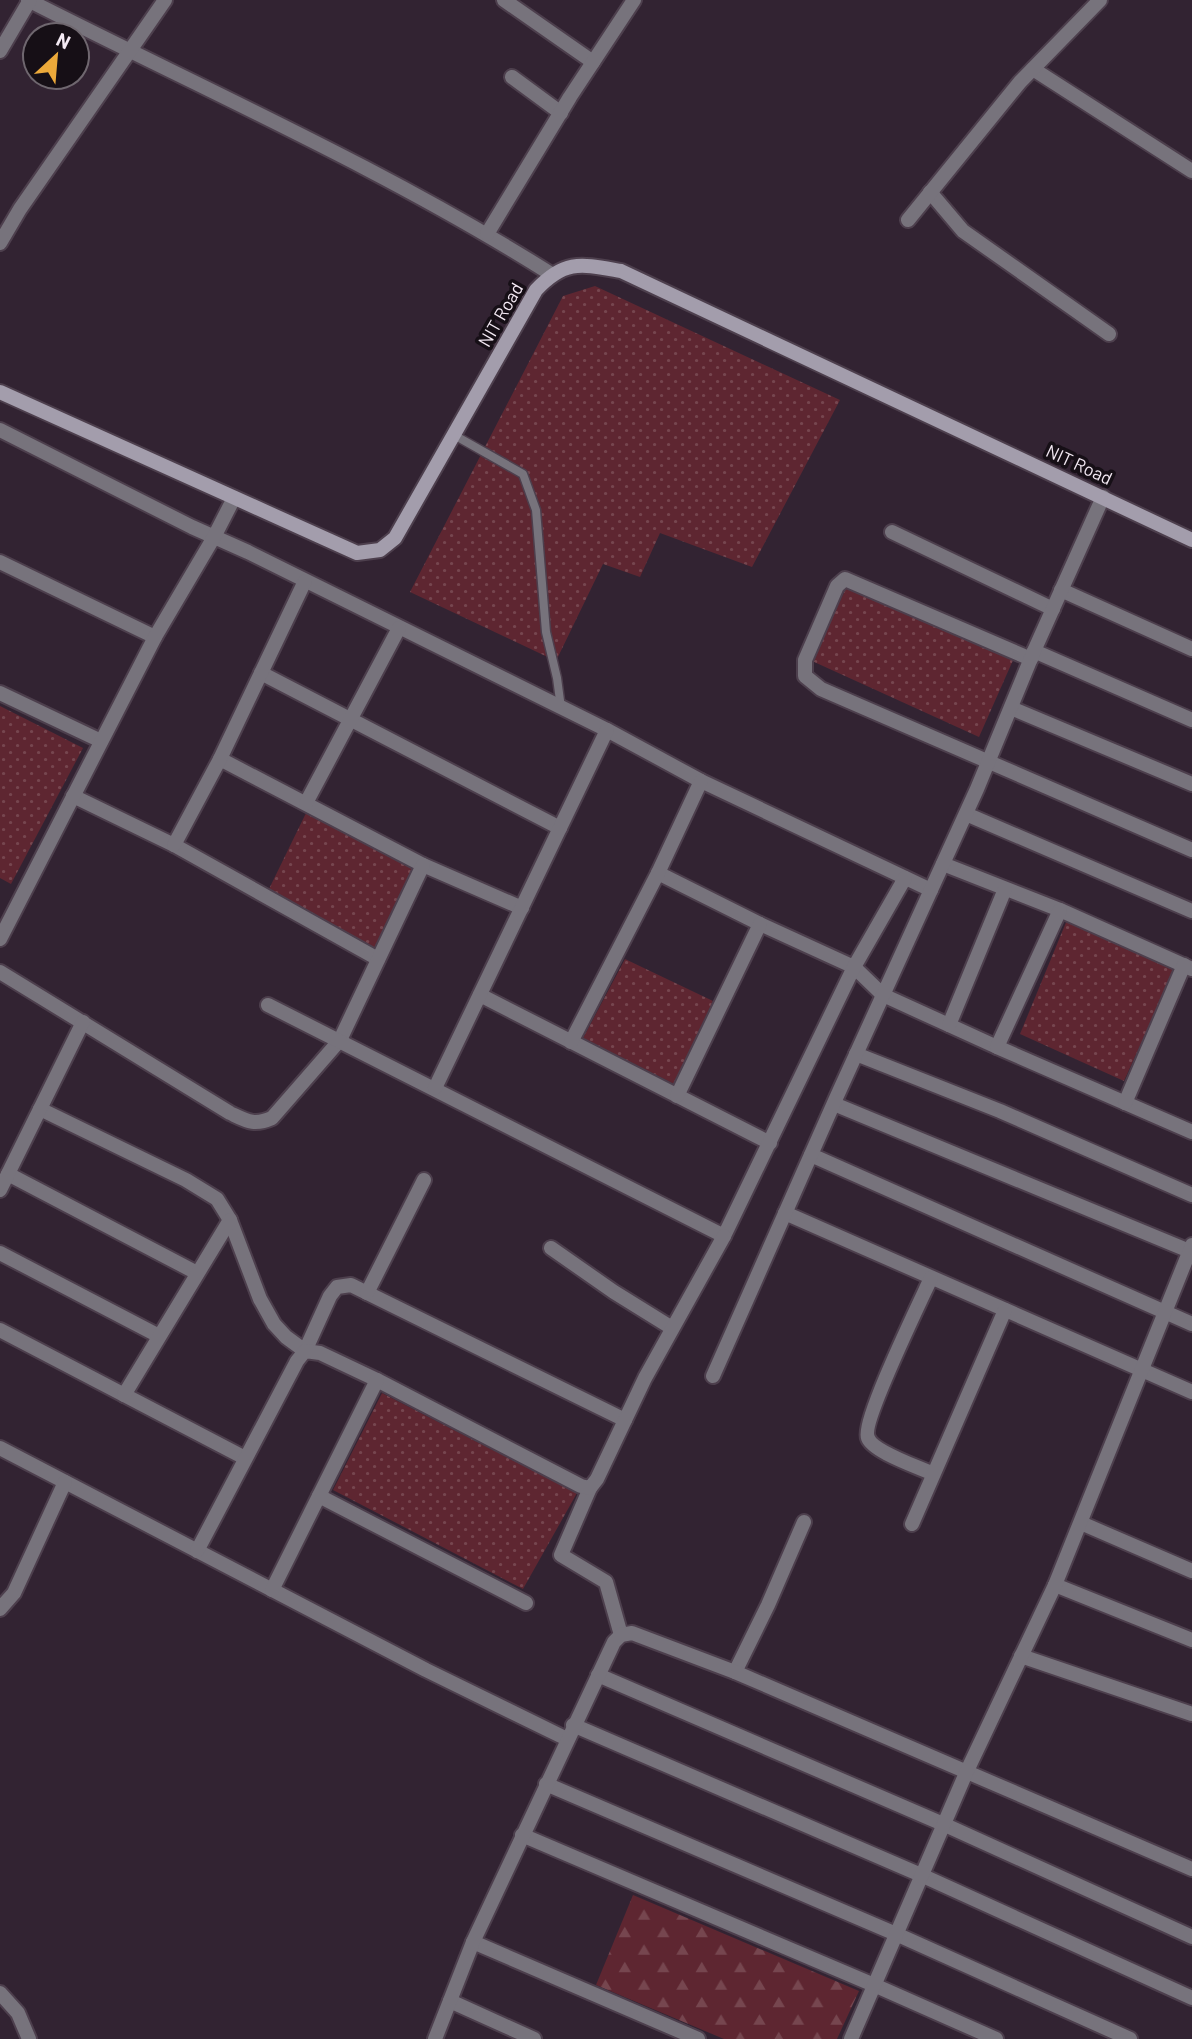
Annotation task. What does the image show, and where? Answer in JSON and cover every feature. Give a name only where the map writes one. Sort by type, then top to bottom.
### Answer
[{"type":"main road","name":"NIT Road","points":[[0,392],[357,553],[380,550],[395,538],[536,290],[551,274],[566,267],[593,266],[621,271],[1192,540]]},
{"type":"street","points":[[0,51],[29,0],[195,82],[487,233],[551,274]]},
{"type":"street","points":[[0,243],[20,209],[165,0]]},
{"type":"street","points":[[504,0],[593,62]]},
{"type":"street","points":[[487,233],[634,0]]},
{"type":"street","points":[[908,220],[1033,69],[1100,0]]},
{"type":"street","points":[[1033,69],[1192,171]]},
{"type":"street","points":[[512,77],[561,113]]},
{"type":"street","points":[[930,192],[962,231],[1109,334]]},
{"type":"street","points":[[0,430],[607,730],[701,781],[931,890]]},
{"type":"street","points":[[713,1376],[988,763],[1103,497]]},
{"type":"street","points":[[0,939],[6,910],[73,796],[155,638],[234,498]]},
{"type":"street","points":[[892,532],[1053,609]]},
{"type":"street","points":[[0,562],[155,638]]},
{"type":"street","points":[[1192,720],[845,579],[838,586],[805,660],[805,676],[821,689],[1192,850]]},
{"type":"street","points":[[174,845],[220,759],[305,581]]},
{"type":"street","points":[[1061,590],[1192,649]]},
{"type":"street","points":[[306,803],[399,628]]},
{"type":"street","points":[[261,673],[560,828]]},
{"type":"street","points":[[0,693],[102,741]]},
{"type":"street","points":[[1011,708],[1192,784]]},
{"type":"street","points":[[435,1088],[607,730]]},
{"type":"street","points":[[220,759],[423,865],[522,908]]},
{"type":"street","points":[[571,1042],[658,873],[701,781]]},
{"type":"street","points":[[73,796],[174,845],[378,959]]},
{"type":"street","points":[[965,814],[1192,911]]},
{"type":"street","points":[[943,864],[1188,967],[1125,1103]]},
{"type":"street","points":[[0,972],[230,1112],[247,1121],[261,1123],[272,1118],[340,1040],[423,865]]},
{"type":"street","points":[[658,873],[854,967],[883,995],[1192,1132]]},
{"type":"street","points":[[621,1635],[606,1582],[561,1555],[590,1488],[597,1479],[645,1378],[724,1236],[854,967],[905,878]]},
{"type":"street","points":[[948,1025],[1006,889]]},
{"type":"street","points":[[997,1047],[1060,911]]},
{"type":"street","points":[[677,1096],[760,924]]},
{"type":"street","points":[[480,995],[770,1143]]},
{"type":"street","points":[[268,1005],[724,1236]]},
{"type":"street","points":[[0,1190],[83,1022]]},
{"type":"street","points":[[856,1054],[1000,1111],[1192,1195]]},
{"type":"street","points":[[834,1104],[1191,1249],[1055,1585],[965,1773],[850,2039]]},
{"type":"street","points":[[40,1109],[217,1199],[230,1220],[274,1324],[286,1338],[305,1352],[320,1353],[377,1380],[580,1486],[590,1488]]},
{"type":"street","points":[[811,1155],[1192,1324]]},
{"type":"street","points":[[8,1174],[198,1273]]},
{"type":"street","points":[[367,1293],[424,1180]]},
{"type":"street","points":[[785,1213],[1192,1392]]},
{"type":"street","points":[[124,1395],[230,1220]]},
{"type":"street","points":[[551,1248],[669,1334]]},
{"type":"street","points":[[0,1253],[159,1336]]},
{"type":"street","points":[[931,1278],[877,1398],[866,1431],[868,1440],[878,1448],[933,1474]]},
{"type":"street","points":[[197,1551],[297,1361],[305,1352],[330,1296],[338,1287],[351,1286],[367,1293],[625,1420]]},
{"type":"street","points":[[912,1524],[1005,1310]]},
{"type":"street","points":[[0,1330],[246,1458]]},
{"type":"street","points":[[272,1590],[377,1380]]},
{"type":"street","points":[[0,1448],[426,1670],[570,1732],[921,1875],[1192,1997]]},
{"type":"street","points":[[0,1609],[14,1593],[65,1482]]},
{"type":"street","points":[[319,1496],[526,1603]]},
{"type":"street","points":[[735,1672],[804,1522]]},
{"type":"street","points":[[1081,1523],[1192,1571]]},
{"type":"street","points":[[1055,1585],[1192,1640]]},
{"type":"street","points":[[0,1587],[14,1593]]},
{"type":"street","points":[[435,2039],[473,1942],[522,1835],[614,1642],[621,1635],[632,1633],[735,1672],[1192,1869]]},
{"type":"street","points":[[1024,1650],[1192,1714]]},
{"type":"street","points":[[598,1675],[943,1824],[1192,1937]]},
{"type":"street","points":[[546,1784],[896,1934],[1130,2039]]},
{"type":"street","points":[[522,1835],[874,1984],[996,2039]]},
{"type":"street","points":[[473,1942],[698,2039]]},
{"type":"street","points":[[0,1993],[18,2013],[29,2039]]},
{"type":"street","points":[[450,2001],[534,2039]]},
{"type":"lane","points":[[454,435],[523,474],[536,510],[546,632],[561,708]]},
{"type":"green space","points":[[595,286],[840,400],[752,567],[660,533],[640,577],[603,564],[556,661],[410,592],[563,296]]},
{"type":"green space","points":[[848,584],[1014,658],[979,737],[812,661]]},
{"type":"green space","points":[[0,706],[83,748],[11,884],[0,878]]},
{"type":"green space","points":[[308,809],[414,867],[375,949],[268,891]]},
{"type":"green space","points":[[1067,920],[1176,967],[1124,1081],[1020,1034]]},
{"type":"green space","points":[[625,959],[713,1001],[674,1084],[583,1038]]},
{"type":"green space","points":[[382,1393],[577,1493],[523,1589],[333,1490]]},
{"type":"green space","points":[[633,1895],[859,1991],[837,2039],[724,2039],[596,1985]]}]
